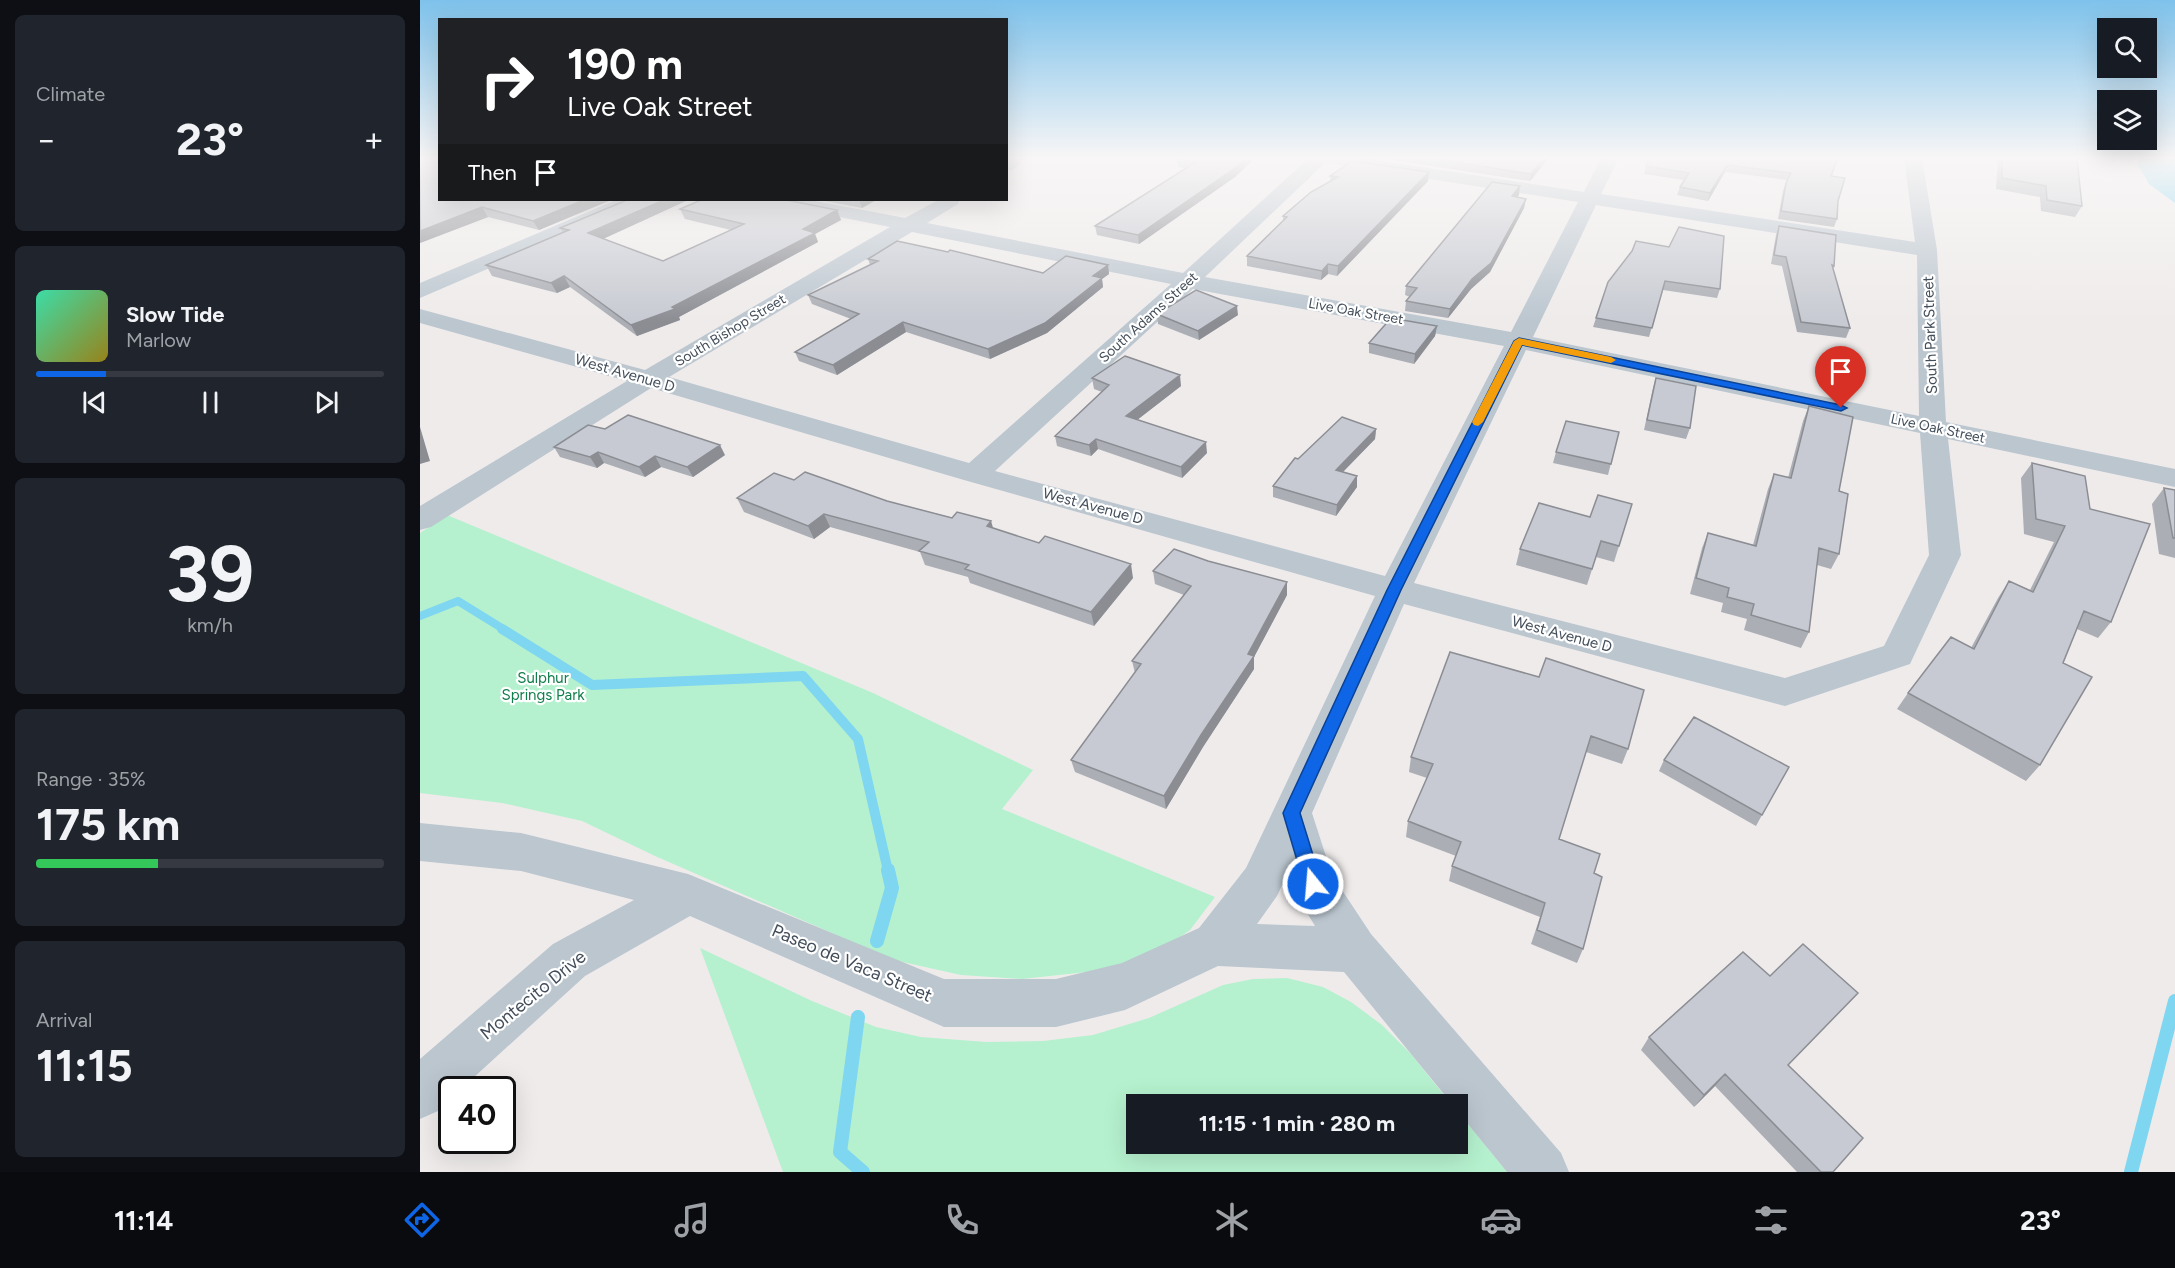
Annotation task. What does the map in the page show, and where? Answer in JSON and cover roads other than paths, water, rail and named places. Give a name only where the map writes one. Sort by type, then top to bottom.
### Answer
[{"type":"street","points":[[420,291],[602,213]]},
{"type":"street","name":"Live Oak Street","points":[[850,213],[1188,281],[1519,341],[2175,478]]},
{"type":"street","name":"South Bishop Street","points":[[420,520],[648,379],[929,213]]},
{"type":"street","name":"South Adams Street","points":[[974,474],[1261,213]]},
{"type":"street","points":[[1215,944],[1262,882],[1291,813],[1394,590],[1583,213]]},
{"type":"street","points":[[1685,213],[1926,250]]},
{"type":"street","name":"South Park Street","points":[[1768,688],[1785,692],[1897,655],[1945,555],[1934,427],[1926,250],[1921,213]]},
{"type":"street","name":"West Avenue D","points":[[420,316],[648,379],[974,474],[1394,590],[1768,688]]},
{"type":"street","points":[[1291,813],[1313,884],[1355,950],[1542,1172]]},
{"type":"street","name":"Paseo de Vaca Street","points":[[420,842],[521,852],[688,894],[944,1003],[1056,1003],[1125,986],[1215,944],[1355,950]]},
{"type":"street","name":"Montecito Drive","points":[[420,1094],[490,1028],[570,960],[688,894]]},
{"type":"waterway","points":[[420,616],[458,601],[505,630]]},
{"type":"waterway","points":[[502,629],[592,685],[803,676],[858,739],[888,871]]},
{"type":"waterway","points":[[877,941],[892,888],[888,870]]},
{"type":"waterway","points":[[2131,1172],[2175,1001]]},
{"type":"waterway","points":[[858,1017],[840,1152],[863,1172]]},
{"type":"park label","name":"Sulphur Springs Park","points":[[543,686]]}]
